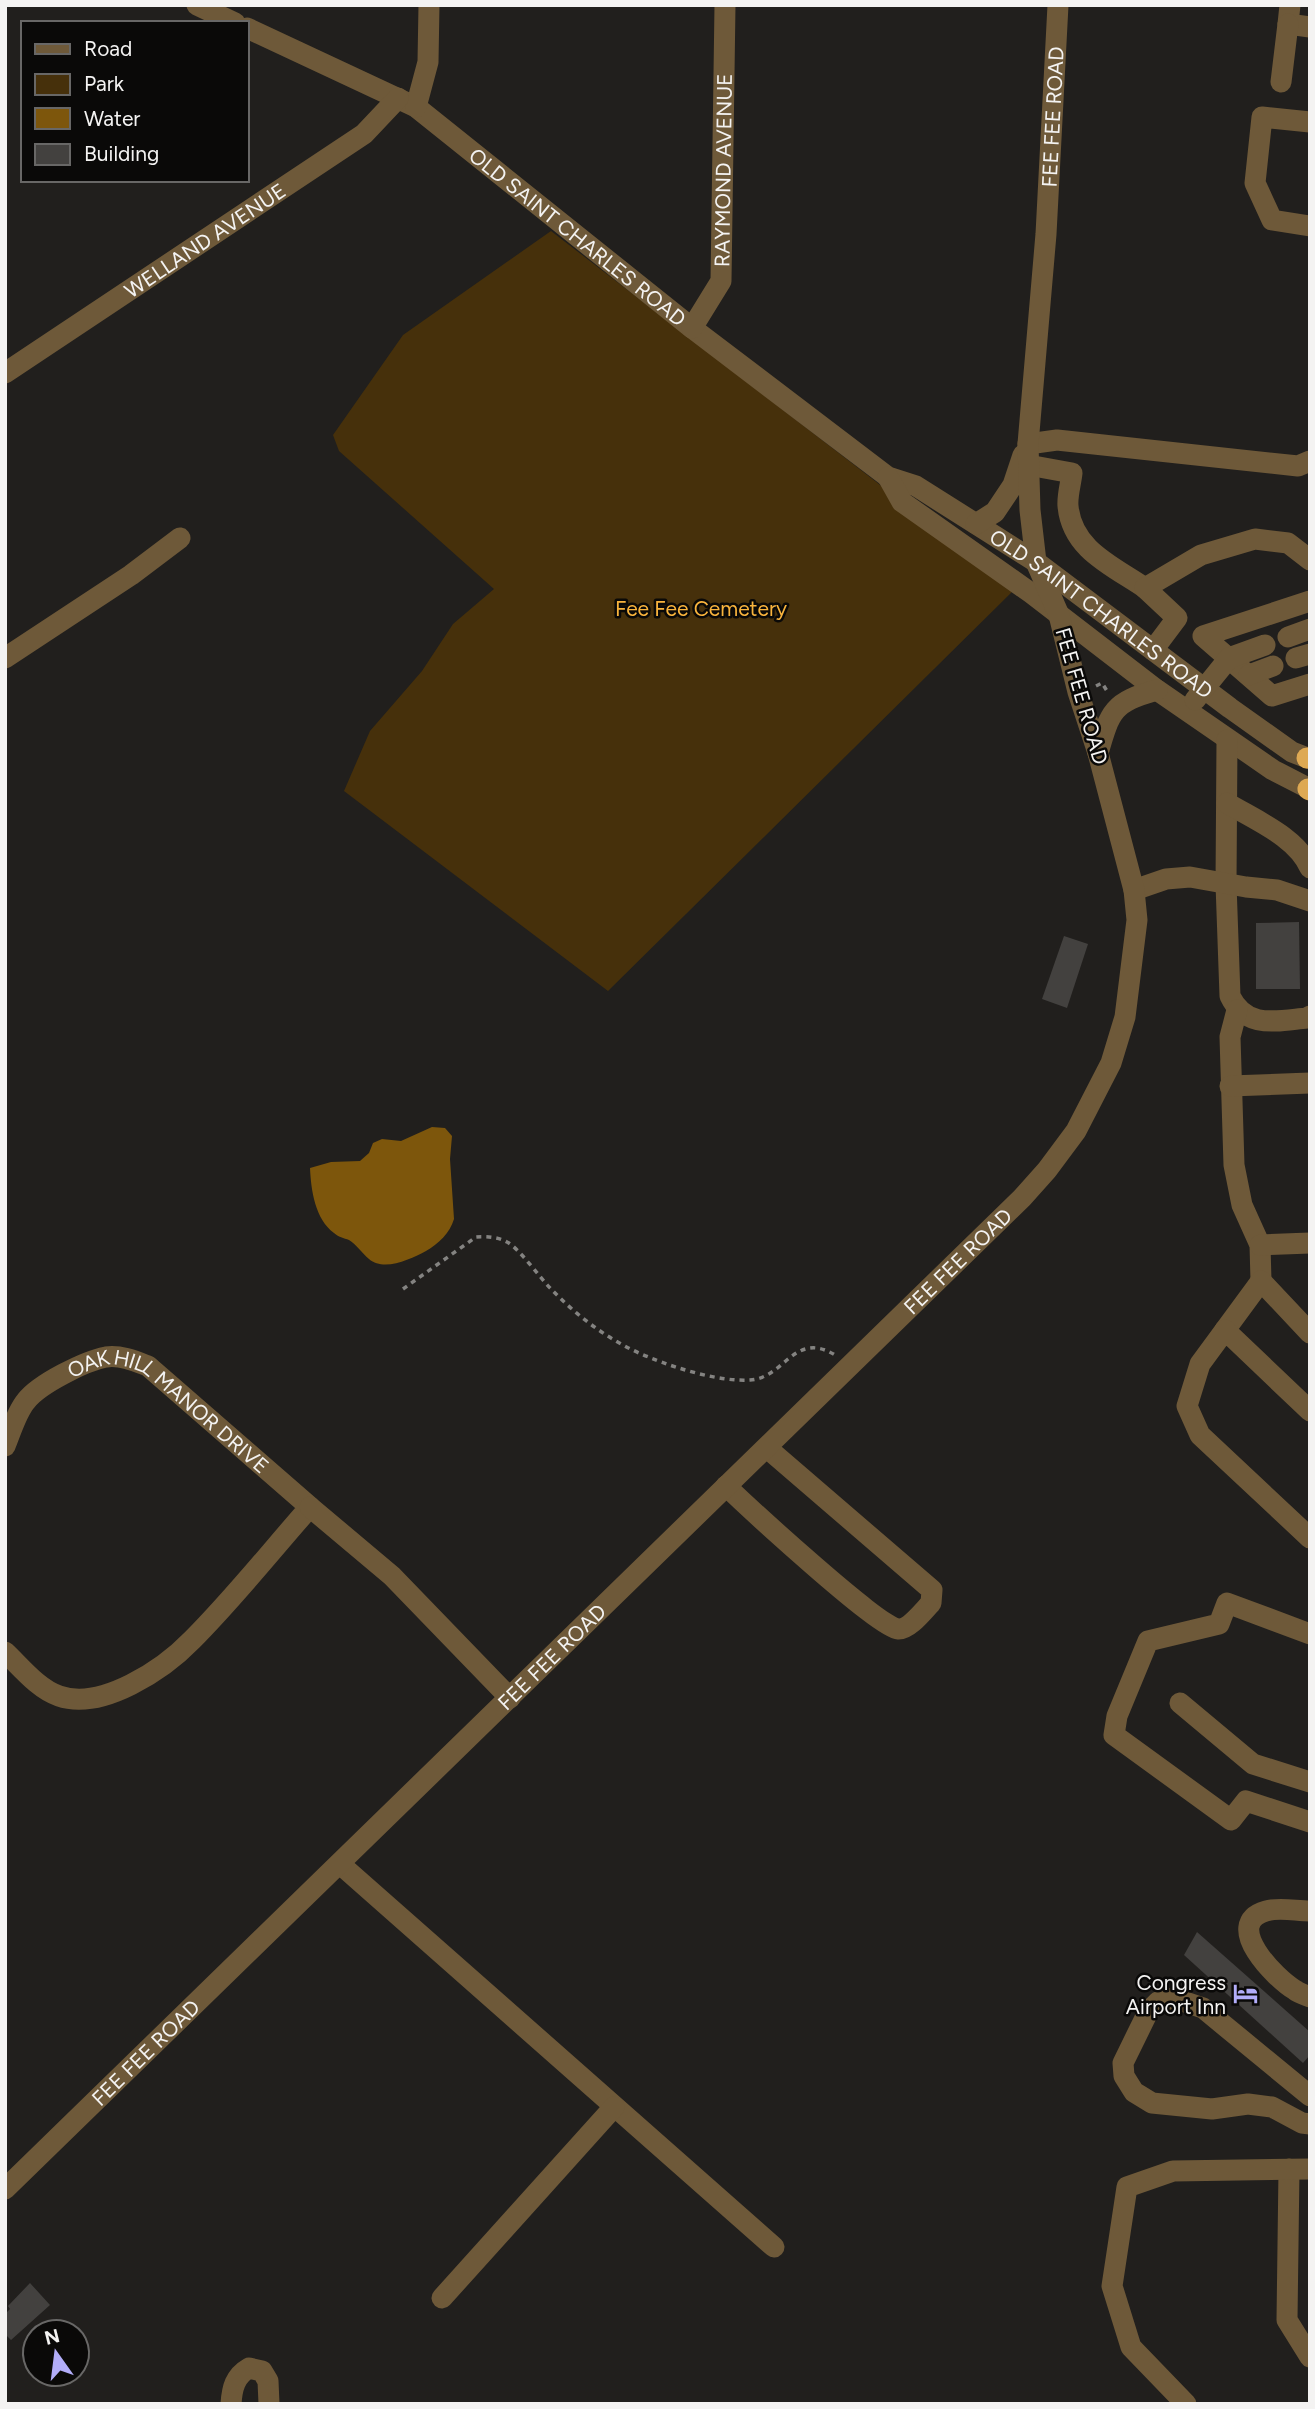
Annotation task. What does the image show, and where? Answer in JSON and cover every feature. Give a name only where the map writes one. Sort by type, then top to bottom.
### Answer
[{"type":"street","points":[[197,5],[231,21]]},
{"type":"street","points":[[407,102],[428,62],[429,5]]},
{"type":"street","name":"RAYMOND AVENUE","points":[[692,328],[721,281],[725,5]]},
{"type":"street","name":"FEE FEE ROAD","points":[[5,2189],[1022,1198],[1076,1131],[1103,1083],[1125,1017],[1137,920],[1134,890],[1059,615],[1036,562],[1030,510],[1028,454],[1046,234],[1058,5]]},
{"type":"street","points":[[1281,82],[1289,15],[1310,27]]},
{"type":"street","name":"OLD SAINT CHARLES ROAD","points":[[248,28],[407,102],[692,328],[888,477],[916,486],[1036,562],[1204,690],[1292,752],[1309,758]]},
{"type":"street","name":"WELLAND AVENUE","points":[[5,373],[364,134],[407,102]]},
{"type":"street","points":[[1310,122],[1262,117],[1255,183],[1272,220],[1310,226]]},
{"type":"street","points":[[976,524],[995,512],[1013,485],[1028,454],[1057,439],[1298,466],[1310,461]]},
{"type":"street","points":[[1028,454],[1072,473],[1067,503],[1077,537],[1088,551],[1145,588],[1177,618],[1203,636],[1272,695],[1310,684]]},
{"type":"street","name":"OLD SAINT CHARLES ROAD","points":[[888,477],[902,502],[1227,740],[1273,770],[1309,789]]},
{"type":"street","points":[[5,658],[92,602],[180,538]]},
{"type":"street","points":[[1145,588],[1202,555],[1255,539],[1288,543],[1310,561]]},
{"type":"street","points":[[1203,636],[1310,601]]},
{"type":"street","points":[[1153,650],[1177,618]]},
{"type":"street","points":[[1288,637],[1310,629]]},
{"type":"street","points":[[1187,710],[1229,658],[1265,645]]},
{"type":"street","points":[[1249,675],[1273,666]]},
{"type":"street","points":[[1098,753],[1113,713],[1130,698],[1157,690]]},
{"type":"street","points":[[1227,740],[1226,884],[1230,996],[1237,1010],[1249,1017],[1270,1021],[1310,1016]]},
{"type":"street","points":[[1227,803],[1286,839],[1306,859],[1310,868]]},
{"type":"street","points":[[1134,890],[1166,879],[1190,877],[1277,890],[1310,901]]},
{"type":"street","points":[[1237,1010],[1230,1037],[1234,1165],[1242,1205],[1260,1245],[1261,1281],[1200,1364],[1187,1406],[1200,1435],[1310,1538]]},
{"type":"street","points":[[1230,1086],[1310,1083]]},
{"type":"street","points":[[1260,1245],[1310,1243]]},
{"type":"street","points":[[1261,1281],[1310,1333]]},
{"type":"street","points":[[1225,1330],[1310,1411]]},
{"type":"street","name":"OAK HILL MANOR DRIVE","points":[[5,1446],[25,1402],[40,1389],[86,1363],[108,1357],[129,1358],[148,1366],[392,1576],[510,1698]]},
{"type":"street","points":[[726,1486],[859,1604],[890,1626],[905,1628],[931,1603],[932,1590],[767,1448]]},
{"type":"street","points":[[5,1652],[41,1686],[59,1696],[78,1700],[95,1699],[138,1681],[191,1642],[310,1507]]},
{"type":"street","points":[[1253,1763],[1246,1801],[1231,1820],[1114,1735],[1117,1716],[1148,1641],[1159,1636],[1219,1624],[1227,1603],[1310,1634]]},
{"type":"street","points":[[1180,1703],[1253,1763],[1310,1783]]},
{"type":"street","points":[[1246,1801],[1310,1822]]},
{"type":"street","points":[[341,1864],[774,2247]]},
{"type":"street","points":[[1310,1911],[1269,1910],[1254,1918],[1248,1932],[1253,1948],[1274,1973],[1294,1990],[1310,1997]]},
{"type":"street","points":[[1310,2096],[1203,2008],[1173,1998],[1158,2002],[1149,2012],[1123,2063],[1124,2076],[1134,2092],[1152,2104],[1212,2109],[1248,2104],[1272,2107],[1301,2123],[1310,2124]]},
{"type":"street","points":[[442,2298],[614,2107]]},
{"type":"street","points":[[1185,2404],[1131,2347],[1112,2286],[1127,2187],[1173,2171],[1299,2169],[1287,2320],[1310,2357]]},
{"type":"street","points":[[249,2368],[262,2371],[268,2381],[264,2403],[241,2401],[233,2404],[232,2388],[240,2373],[249,2368]]},
{"type":"path","points":[[1094,687],[1102,683],[1112,699]]},
{"type":"path","points":[[403,1289],[476,1237],[486,1236],[508,1242],[551,1289],[590,1325],[622,1345],[651,1358],[708,1375],[751,1380],[771,1373],[798,1351],[810,1347],[831,1353],[852,1365]]},
{"type":"green space","name":"Fee Fee Cemetery","points":[[551,231],[1015,589],[608,991],[344,791],[370,731],[422,671],[453,624],[494,589],[339,451],[333,435],[403,335]]},
{"type":"water","points":[[432,1127],[445,1128],[452,1136],[452,1224],[439,1241],[420,1254],[398,1263],[375,1263],[322,1220],[313,1195],[310,1168],[331,1162],[360,1161],[369,1153],[373,1143],[382,1139],[401,1141]]},
{"type":"building","points":[[1299,922],[1300,989],[1256,989],[1256,923]]},
{"type":"building","points":[[1064,936],[1088,944],[1067,1008],[1042,999]]},
{"type":"building","name":"Congress Airport Inn","points":[[1197,1932],[1310,2032],[1310,2055],[1303,2063],[1184,1955]]},
{"type":"building","points":[[30,2283],[50,2305],[36,2318],[21,2318],[21,2331],[11,2340],[5,2334],[5,2314],[10,2309],[8,2306]]},
{"type":"place","name":"Congress Airport Inn","points":[[1246,1994]]}]
